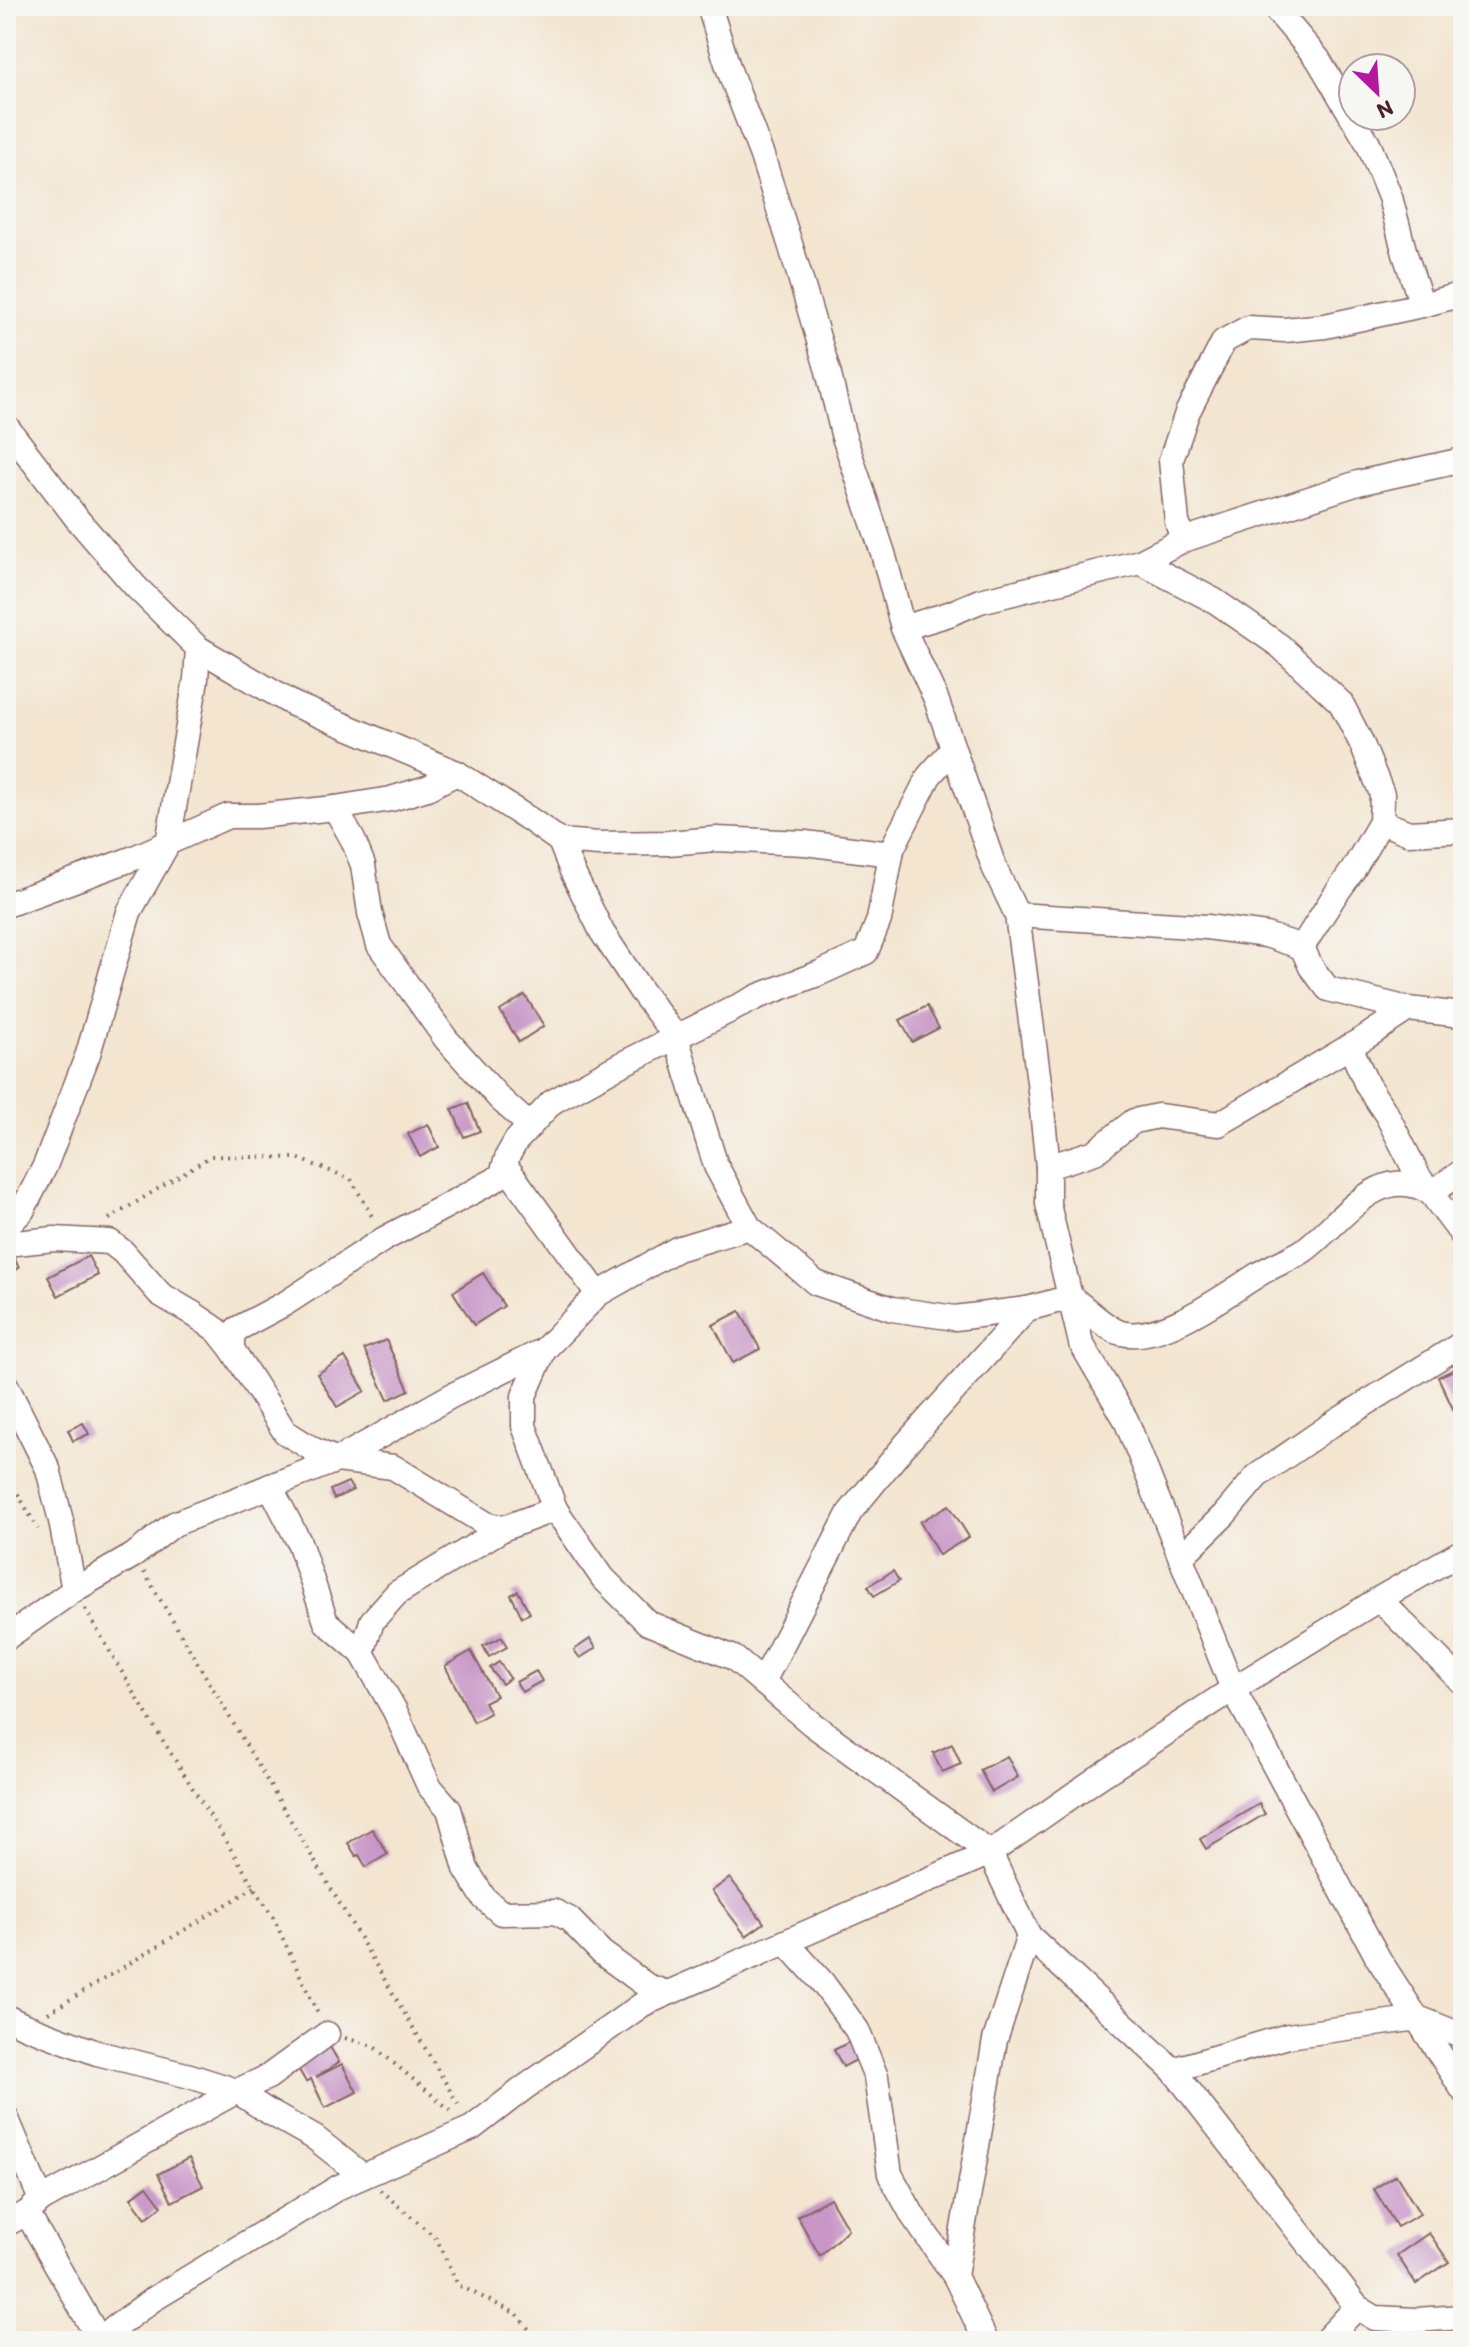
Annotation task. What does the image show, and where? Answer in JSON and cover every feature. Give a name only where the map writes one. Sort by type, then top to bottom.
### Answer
[{"type":"street","points":[[709,6],[791,247],[828,371],[843,434],[878,539],[903,628],[936,699],[994,867],[1017,915],[1039,1082],[1048,1167],[1048,1204],[1081,1343],[1126,1420],[1233,1689],[1378,1958],[1463,2090]]},
{"type":"street","points":[[1273,6],[1318,59],[1368,143],[1390,197],[1422,305]]},
{"type":"street","points":[[1183,540],[1177,522],[1171,460],[1187,413],[1224,341],[1248,328],[1285,330],[1325,326],[1463,294]]},
{"type":"street","points":[[6,426],[106,553],[198,648],[293,704],[457,773],[560,841],[599,844],[746,840],[805,843],[891,854]]},
{"type":"street","points":[[903,628],[980,601],[1140,562],[1183,540],[1358,483],[1463,460]]},
{"type":"street","points":[[1140,562],[1215,601],[1280,646],[1341,703],[1361,742],[1382,794],[1381,822],[1302,947]]},
{"type":"street","points":[[11,1213],[45,1166],[88,1054],[129,912],[168,843],[196,679],[198,648]]},
{"type":"street","points":[[232,1349],[232,1336],[237,1329],[286,1303],[384,1239],[495,1180],[502,1174],[516,1141],[552,1102],[759,996],[866,952],[879,920],[891,854],[929,776],[953,749]]},
{"type":"street","points":[[6,905],[134,858],[228,816],[335,808],[391,799],[427,788],[457,773]]},
{"type":"street","points":[[335,808],[363,865],[370,913],[379,945],[446,1039],[500,1099],[530,1126]]},
{"type":"street","points":[[1381,822],[1409,833],[1463,830]]},
{"type":"street","points":[[560,841],[602,932],[676,1037],[716,1166],[749,1227],[816,1283],[892,1309],[955,1318],[1027,1309],[1071,1297]]},
{"type":"street","points":[[1017,915],[1207,927],[1266,935],[1302,947],[1311,967],[1328,989],[1408,1009],[1463,1015]]},
{"type":"street","points":[[1048,1167],[1095,1152],[1134,1121],[1158,1116],[1219,1124],[1408,1009]]},
{"type":"street","points":[[1350,1046],[1367,1085],[1387,1115],[1418,1176],[1463,1236]]},
{"type":"street","points":[[505,1165],[598,1294]]},
{"type":"street","points":[[1431,1193],[1463,1171]]},
{"type":"street","points":[[1071,1297],[1117,1332],[1136,1335],[1174,1324],[1212,1305],[1303,1250],[1377,1188],[1402,1182],[1420,1186],[1431,1193]]},
{"type":"street","points":[[6,1638],[74,1590],[134,1555],[174,1524],[337,1460],[451,1396],[544,1350],[598,1294],[677,1249],[749,1227]]},
{"type":"street","points":[[6,1244],[54,1239],[110,1242],[123,1252],[160,1294],[217,1330],[285,1432],[337,1460],[393,1467],[488,1525],[504,1528]]},
{"type":"street","points":[[763,1682],[850,1512],[905,1445],[1027,1309]]},
{"type":"street","points":[[1181,1557],[1224,1515],[1257,1476],[1331,1425],[1463,1343]]},
{"type":"street","points":[[544,1350],[524,1396],[524,1426],[555,1509],[603,1578],[648,1623],[734,1658],[812,1724],[990,1853],[1029,1936],[1173,2070],[1357,2307],[1375,2318],[1420,2330],[1463,2317]]},
{"type":"street","points":[[6,1385],[48,1469],[74,1590]]},
{"type":"street","points":[[270,1486],[299,1542],[326,1622],[362,1653],[395,1711],[429,1786],[449,1809],[466,1869],[484,1898],[501,1913],[555,1912],[569,1919],[602,1953],[647,1986],[667,1993]]},
{"type":"street","points":[[362,1653],[372,1621],[397,1593],[504,1528],[555,1509]]},
{"type":"street","points":[[6,2117],[25,2212],[98,2340],[152,2300],[339,2187],[472,2128],[643,2004],[990,1853],[1233,1689],[1463,1551]]},
{"type":"street","points":[[1379,1599],[1463,1683]]},
{"type":"street","points":[[955,2276],[995,2040],[1029,1936]]},
{"type":"street","points":[[786,1942],[822,1982],[857,2030],[876,2077],[890,2174],[913,2216],[955,2276],[986,2341]]},
{"type":"street","points":[[1173,2070],[1288,2036],[1418,2018],[1463,2036]]},
{"type":"street","points":[[16,2022],[97,2053],[237,2091],[315,2138],[363,2176]]},
{"type":"street","points":[[25,2212],[237,2091],[268,2077],[327,2034]]},
{"type":"street","points":[[1325,2341],[1357,2307]]},
{"type":"path","points":[[81,1239],[117,1213],[211,1156],[297,1158],[351,1179],[384,1239]]},
{"type":"path","points":[[6,1473],[43,1536]]},
{"type":"path","points":[[134,1555],[472,2128]]},
{"type":"path","points":[[74,1590],[149,1718],[273,1917],[327,2034],[373,2046],[472,2128]]},
{"type":"path","points":[[16,2022],[255,1887]]},
{"type":"path","points":[[363,2176],[436,2238],[458,2285],[517,2314],[538,2341]]},
{"type":"building","points":[[525,995],[544,1026],[519,1042],[500,1011]]},
{"type":"building","points":[[927,1006],[939,1028],[912,1042],[900,1020]]},
{"type":"building","points":[[468,1103],[480,1131],[464,1137],[452,1109]]},
{"type":"building","points":[[428,1124],[439,1147],[420,1157],[408,1134]]},
{"type":"building","points":[[12,1253],[19,1268],[6,1274],[6,1256]]},
{"type":"building","points":[[88,1256],[98,1275],[58,1296],[48,1277]]},
{"type":"building","points":[[483,1273],[504,1306],[474,1325],[453,1292]]},
{"type":"building","points":[[740,1311],[760,1349],[733,1363],[713,1325]]},
{"type":"building","points":[[386,1340],[409,1390],[388,1400],[364,1349]]},
{"type":"building","points":[[345,1357],[365,1391],[337,1407],[317,1374]]},
{"type":"building","points":[[1460,1367],[1463,1374],[1463,1430],[1438,1377]]},
{"type":"building","points":[[83,1423],[89,1434],[73,1441],[68,1430]]},
{"type":"building","points":[[348,1482],[353,1490],[334,1499],[330,1490]]},
{"type":"building","points":[[949,1505],[969,1537],[939,1555],[920,1522]]},
{"type":"building","points":[[893,1571],[899,1581],[874,1596],[868,1586]]},
{"type":"building","points":[[518,1591],[530,1613],[522,1617],[511,1595]]},
{"type":"building","points":[[502,1637],[507,1647],[489,1657],[483,1646]]},
{"type":"building","points":[[590,1639],[596,1648],[580,1658],[574,1650]]},
{"type":"building","points":[[471,1651],[496,1696],[484,1702],[490,1713],[474,1722],[445,1666]]},
{"type":"building","points":[[499,1662],[510,1678],[502,1684],[490,1668]]},
{"type":"building","points":[[536,1671],[542,1681],[522,1692],[516,1682]]},
{"type":"building","points":[[952,1744],[961,1764],[942,1772],[933,1753]]},
{"type":"building","points":[[1007,1756],[1018,1777],[992,1792],[980,1770]]},
{"type":"building","points":[[1259,1804],[1265,1814],[1206,1849],[1200,1839]]},
{"type":"building","points":[[372,1829],[388,1854],[366,1867],[348,1843]]},
{"type":"building","points":[[730,1878],[764,1923],[746,1936],[712,1891]]},
{"type":"building","points":[[851,2041],[860,2058],[843,2067],[834,2050]]},
{"type":"building","points":[[327,2042],[339,2062],[316,2077],[342,2064],[357,2092],[325,2108],[311,2079],[306,2082],[294,2061]]},
{"type":"building","points":[[189,2158],[203,2186],[172,2202],[158,2174]]},
{"type":"building","points":[[1396,2175],[1420,2214],[1397,2227],[1374,2189]]},
{"type":"building","points":[[147,2186],[162,2206],[146,2218],[131,2198]]},
{"type":"building","points":[[830,2198],[848,2229],[820,2256],[797,2216]]},
{"type":"building","points":[[1429,2233],[1449,2262],[1416,2284],[1397,2255]]}]
